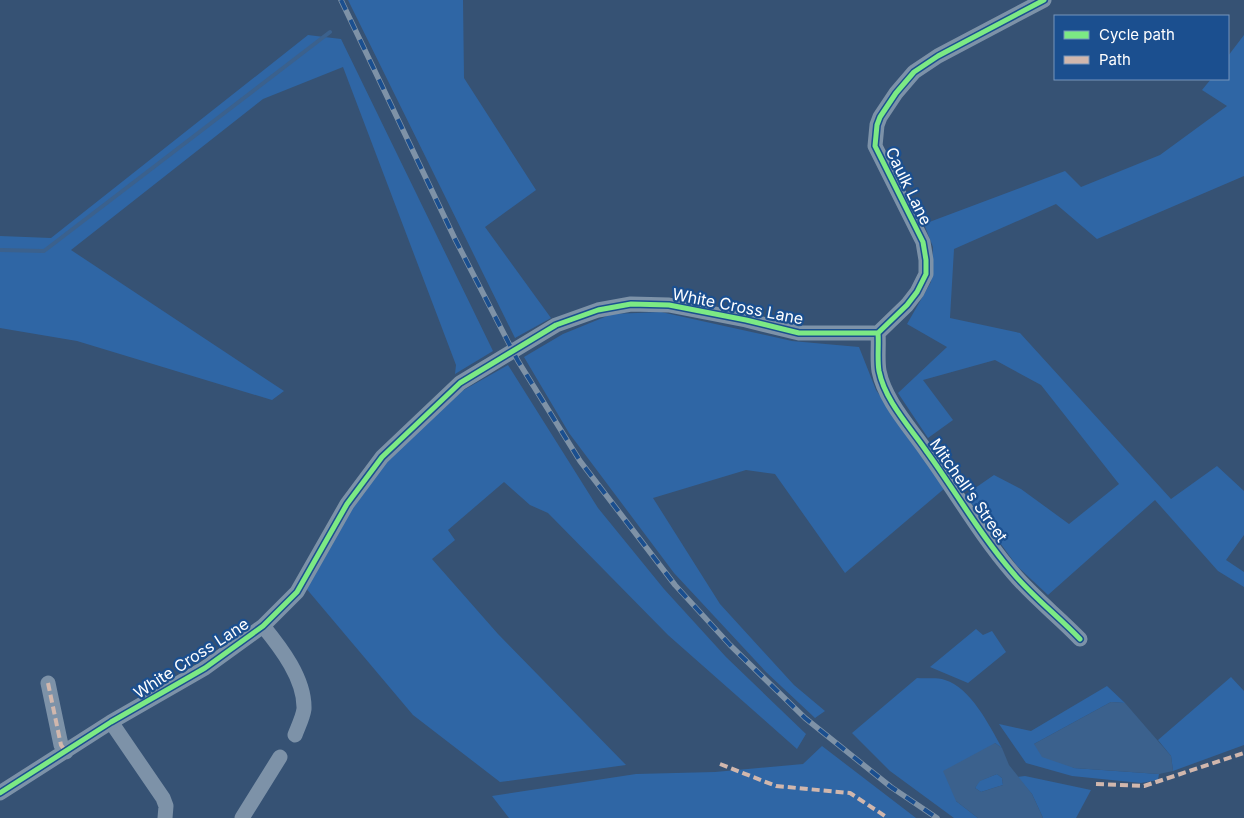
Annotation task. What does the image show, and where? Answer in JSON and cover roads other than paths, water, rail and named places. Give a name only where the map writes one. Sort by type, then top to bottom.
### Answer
[{"type":"street","name":"Caulk Lane","points":[[878,333],[907,305],[917,292],[926,274],[923,242],[875,146],[880,117],[896,93],[914,72],[938,56],[1044,0]]},
{"type":"street","name":"White Cross Lane","points":[[0,794],[111,722],[205,668],[263,626],[297,592],[347,504],[382,457],[460,384],[556,325],[598,310],[631,304],[650,304],[669,305],[746,320],[799,333],[878,333]]},
{"type":"street","name":"Mitchell's Street","points":[[878,333],[879,371],[888,394],[902,416],[977,527],[1013,573],[1080,639]]},
{"type":"street","points":[[263,626],[294,671],[302,687],[304,711],[295,735]]},
{"type":"street","points":[[48,683],[61,745],[66,752]]},
{"type":"street","points":[[111,722],[163,798],[166,806],[165,818]]},
{"type":"street","points":[[242,818],[280,757]]},
{"type":"waterway","points":[[0,250],[44,251],[330,32]]},
{"type":"railway","points":[[341,0],[455,239],[518,361],[580,461],[675,585],[730,645],[805,718],[891,787],[937,818]]}]
